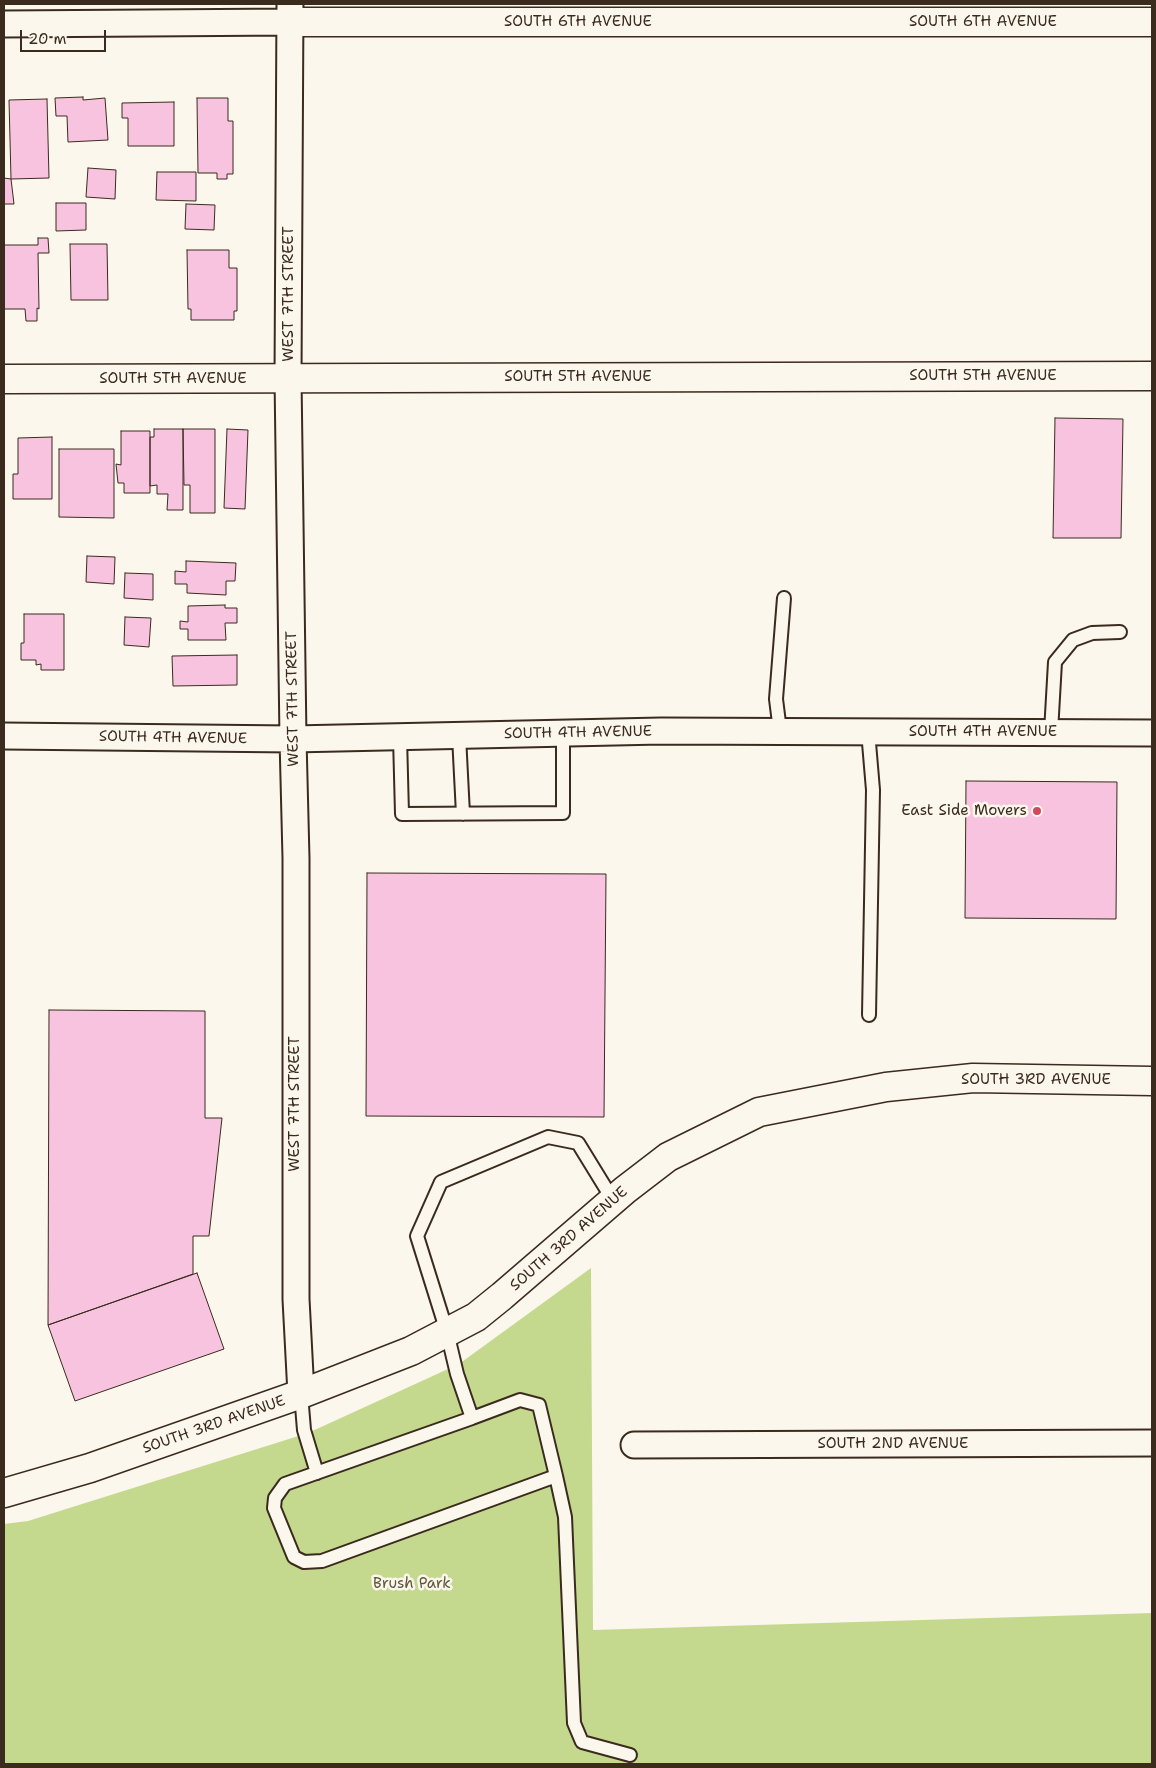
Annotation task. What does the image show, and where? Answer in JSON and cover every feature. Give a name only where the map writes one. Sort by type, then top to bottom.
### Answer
[{"type":"street","name":"SOUTH 6TH AVENUE","points":[[4,24],[290,13],[1152,22]]},
{"type":"street","name":"WEST 7TH STREET","points":[[290,13],[288,378],[296,858],[296,1299],[301,1394]]},
{"type":"street","name":"SOUTH 5TH AVENUE","points":[[4,379],[1152,376]]},
{"type":"street","name":"SOUTH 4TH AVENUE","points":[[4,736],[293,739],[661,731],[1152,733]]},
{"type":"street","name":"SOUTH 3RD AVENUE","points":[[4,1493],[90,1468],[301,1394],[411,1351],[476,1317],[614,1200],[668,1157],[759,1112],[886,1087],[972,1078],[1152,1081]]},
{"type":"street","name":"SOUTH 2ND AVENUE","points":[[634,1445],[1152,1442]]},
{"type":"lane","points":[[780,731],[776,698],[784,598]]},
{"type":"lane","points":[[1051,732],[1055,662],[1073,640],[1092,633],[1120,632]]},
{"type":"lane","points":[[868,731],[873,790],[869,1015]]},
{"type":"lane","points":[[400,737],[402,814],[564,813],[563,733]]},
{"type":"lane","points":[[459,736],[463,814]]},
{"type":"lane","points":[[472,1418],[417,1236],[441,1182],[548,1137],[578,1143],[614,1200]]},
{"type":"lane","points":[[301,1394],[304,1430],[316,1473]]},
{"type":"lane","points":[[556,1476],[322,1560],[304,1562],[294,1557],[274,1508],[274,1498],[286,1484],[520,1400],[539,1405],[556,1476],[565,1517],[574,1722],[582,1742],[630,1755]]},
{"type":"green space","name":"Brush Park","points":[[591,1268],[593,1630],[1152,1613],[1152,1764],[4,1764],[4,1524],[28,1521],[308,1433],[459,1364]]},
{"type":"building","points":[[83,97],[83,100],[105,98],[108,140],[68,142],[67,116],[56,116],[55,98]]},
{"type":"building","points":[[197,98],[228,98],[228,121],[233,121],[233,174],[227,174],[227,179],[217,179],[217,173],[198,173]]},
{"type":"building","points":[[47,99],[49,178],[11,179],[9,100]]},
{"type":"building","points":[[174,102],[174,146],[128,146],[128,118],[122,118],[122,103]]},
{"type":"building","points":[[88,168],[116,170],[115,199],[86,197]]},
{"type":"building","points":[[157,172],[196,172],[196,201],[156,200]]},
{"type":"building","points":[[4,178],[11,179],[14,204],[4,204]]},
{"type":"building","points":[[56,203],[86,203],[86,230],[56,231]]},
{"type":"building","points":[[186,204],[215,205],[214,230],[185,229]]},
{"type":"building","points":[[38,238],[48,238],[49,253],[38,253],[39,309],[37,308],[37,321],[26,321],[25,309],[4,309],[4,245],[38,245]]},
{"type":"building","points":[[70,244],[107,244],[108,300],[71,300]]},
{"type":"building","points":[[187,250],[229,250],[229,268],[237,268],[237,311],[234,311],[234,320],[191,320],[191,309],[188,309]]},
{"type":"building","points":[[1055,418],[1123,419],[1121,538],[1053,538]]},
{"type":"building","points":[[154,429],[183,429],[183,510],[167,510],[168,494],[157,494],[157,485],[150,486],[150,437],[154,437]]},
{"type":"building","points":[[183,429],[215,429],[215,513],[190,513],[190,485],[184,485]]},
{"type":"building","points":[[227,429],[248,430],[245,509],[224,508]]},
{"type":"building","points":[[121,431],[150,431],[150,493],[124,493],[124,483],[118,483],[116,464],[121,465]]},
{"type":"building","points":[[52,437],[52,499],[13,499],[13,474],[18,474],[18,438]]},
{"type":"building","points":[[59,449],[114,449],[114,518],[59,517]]},
{"type":"building","points":[[87,556],[115,557],[114,584],[86,582]]},
{"type":"building","points":[[186,561],[236,563],[235,581],[226,581],[226,595],[187,593],[187,584],[175,584],[175,571],[186,572]]},
{"type":"building","points":[[125,573],[153,574],[153,600],[124,598]]},
{"type":"building","points":[[225,605],[225,608],[237,608],[237,623],[225,623],[226,640],[188,640],[188,629],[180,629],[180,621],[188,622],[188,606]]},
{"type":"building","points":[[24,614],[64,614],[64,670],[41,670],[41,664],[36,665],[36,660],[21,660],[21,643],[24,643]]},
{"type":"building","points":[[125,617],[151,618],[149,647],[124,645]]},
{"type":"building","points":[[237,655],[237,685],[173,686],[172,656]]},
{"type":"building","points":[[966,781],[1117,782],[1116,919],[965,918]]},
{"type":"building","points":[[367,873],[606,874],[604,1117],[366,1116]]},
{"type":"building","points":[[49,1010],[205,1011],[205,1118],[222,1118],[209,1236],[193,1236],[193,1274],[48,1325]]},
{"type":"building","points":[[197,1273],[224,1349],[75,1401],[48,1325]]},
{"type":"place","name":"East Side Movers","points":[[1037,811]]}]
